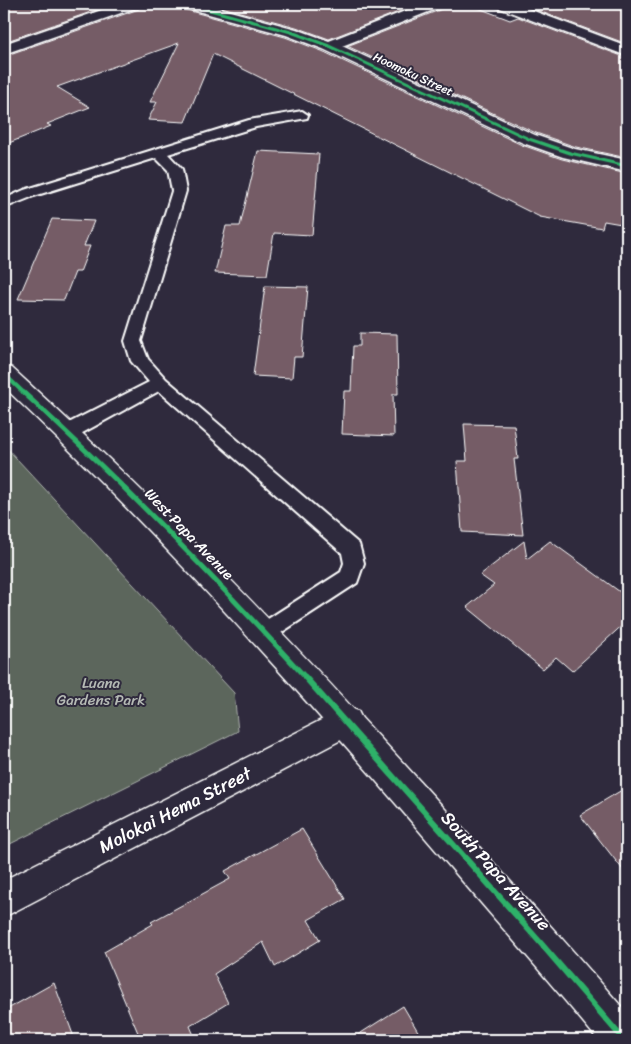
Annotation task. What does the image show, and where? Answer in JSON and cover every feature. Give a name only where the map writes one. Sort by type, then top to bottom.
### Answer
[{"type":"street","points":[[4,49],[133,4]]},
{"type":"street","name":"Hoomoku Street","points":[[188,4],[291,32],[329,46],[529,139],[570,153],[627,166]]},
{"type":"street","points":[[329,46],[436,4]]},
{"type":"street","points":[[502,4],[627,51]]},
{"type":"street","name":"West Papa Avenue","points":[[4,374],[68,432],[162,523],[347,722]]},
{"type":"street","name":"Molokai Hema Street","points":[[4,899],[347,722]]},
{"type":"street","name":"South Papa Avenue","points":[[347,722],[501,899],[568,972],[624,1040]]},
{"type":"lane","points":[[4,204],[29,193],[254,123],[302,115]]},
{"type":"lane","points":[[159,153],[175,169],[179,191],[133,341],[140,361],[160,383],[352,550],[354,563],[350,577],[265,632]]},
{"type":"lane","points":[[68,432],[160,383]]},
{"type":"green space","name":"Luana Gardens Park","points":[[4,445],[234,693],[238,731],[4,847]]},
{"type":"building","points":[[4,4],[114,4],[4,42]]},
{"type":"building","points":[[142,4],[179,4],[183,9],[285,37],[322,51],[522,145],[562,159],[627,174],[627,225],[604,221],[602,228],[540,217],[213,54],[185,122],[148,120],[157,102],[150,102],[179,43],[57,87],[90,107],[47,124],[51,126],[4,145],[4,56],[139,9]]},
{"type":"building","points":[[210,4],[419,4],[329,39],[296,27]]},
{"type":"building","points":[[445,4],[468,4],[510,20],[518,17],[627,58],[627,158],[576,147],[536,133],[347,46],[442,9]]},
{"type":"building","points":[[550,4],[627,4],[627,44],[536,10]]},
{"type":"building","points":[[258,151],[319,154],[312,235],[274,233],[267,275],[215,273],[226,226],[240,226]]},
{"type":"building","points":[[52,219],[94,221],[84,246],[90,246],[80,272],[75,272],[64,300],[18,299]]},
{"type":"building","points":[[265,286],[308,287],[302,357],[294,357],[292,378],[253,376]]},
{"type":"building","points":[[360,333],[397,334],[398,394],[393,394],[394,436],[342,434],[344,391],[351,391],[353,346],[360,346]]},
{"type":"building","points":[[464,424],[514,425],[518,459],[514,459],[523,535],[462,532],[457,461],[467,461]]},
{"type":"building","points":[[524,541],[527,559],[550,541],[627,597],[627,621],[572,671],[556,657],[543,669],[467,607],[494,585],[480,575]]},
{"type":"building","points":[[627,787],[627,875],[580,815]]},
{"type":"building","points":[[302,829],[345,899],[308,920],[320,940],[275,967],[263,942],[214,974],[228,1003],[190,1026],[196,1040],[141,1040],[104,952],[153,924],[151,922],[230,879],[225,871]]},
{"type":"building","points":[[54,983],[75,1040],[4,1040],[4,1011]]},
{"type":"building","points":[[403,1006],[423,1040],[350,1040]]},
{"type":"cycle path","points":[[188,4],[291,32],[329,46],[529,139],[570,153],[627,166]]},
{"type":"cycle path","points":[[4,374],[121,485],[289,659],[397,779],[624,1040]]}]
